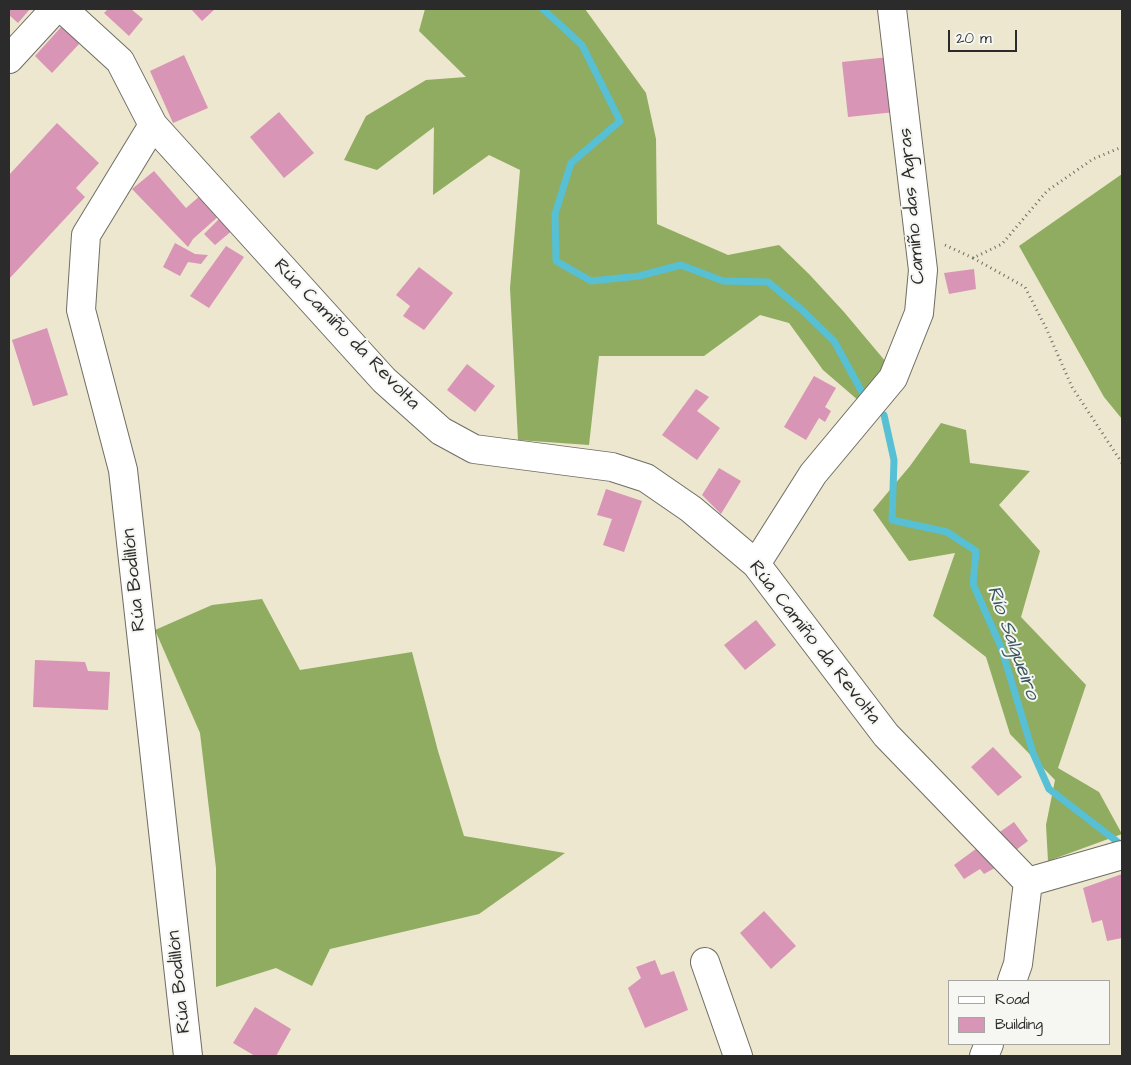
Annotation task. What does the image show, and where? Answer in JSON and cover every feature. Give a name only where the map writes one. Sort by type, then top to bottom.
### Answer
[{"type":"street","points":[[9,59],[55,9]]},
{"type":"street","name":"Rúa Camiño da Revolta","points":[[63,9],[120,61],[153,125],[384,380],[442,431],[474,449],[612,467],[646,478],[691,510],[756,564],[886,735],[1028,882]]},
{"type":"street","name":"Camiño das Agras","points":[[756,564],[813,474],[893,378],[919,313],[923,270],[892,9]]},
{"type":"street","name":"Rúa Bodillón","points":[[153,125],[86,235],[82,310],[123,470],[188,1056]]},
{"type":"street","points":[[1012,980],[1018,964],[1028,882],[1122,855]]},
{"type":"street","points":[[705,962],[738,1056]]},
{"type":"path","points":[[974,258],[1002,244],[1047,191],[1093,159],[1122,148]]},
{"type":"path","points":[[919,234],[974,258],[1026,287],[1072,387],[1122,463]]},
{"type":"green space","points":[[425,9],[585,9],[646,93],[656,139],[657,224],[728,255],[779,245],[844,312],[886,362],[859,401],[823,370],[789,323],[760,315],[704,356],[599,356],[589,445],[518,440],[510,288],[520,170],[489,155],[433,195],[434,127],[377,170],[344,160],[366,116],[426,80],[466,77],[419,31]]},
{"type":"green space","points":[[1122,174],[1122,419],[1104,397],[1019,246]]},
{"type":"green space","points":[[941,423],[966,430],[970,463],[1030,471],[999,505],[1040,551],[1021,617],[1086,685],[1058,768],[1099,792],[1122,834],[1048,861],[1046,825],[1055,780],[1010,734],[986,657],[933,616],[955,553],[909,561],[873,510],[910,466]]},
{"type":"green space","points":[[262,599],[300,670],[412,652],[438,751],[464,836],[565,853],[479,914],[330,949],[312,986],[276,968],[216,987],[216,868],[200,733],[155,630],[212,605]]},
{"type":"building","points":[[9,9],[30,9],[18,23],[9,15]]},
{"type":"building","points":[[108,9],[131,9],[143,19],[129,36],[104,13]]},
{"type":"building","points":[[191,9],[215,9],[202,21]]},
{"type":"building","points":[[62,26],[80,43],[52,73],[35,56]]},
{"type":"building","points":[[184,55],[208,108],[173,123],[150,71]]},
{"type":"building","points":[[889,57],[895,112],[848,117],[842,62]]},
{"type":"building","points":[[279,112],[314,153],[284,178],[250,137]]},
{"type":"building","points":[[57,123],[99,163],[76,188],[85,197],[9,279],[9,175]]},
{"type":"building","points":[[154,171],[186,208],[201,195],[220,215],[193,239],[188,247],[132,189]]},
{"type":"building","points":[[222,216],[234,229],[215,245],[204,234]]},
{"type":"building","points":[[175,243],[195,254],[208,255],[201,264],[188,262],[180,276],[163,267]]},
{"type":"building","points":[[226,246],[244,257],[209,308],[190,296]]},
{"type":"building","points":[[419,267],[453,293],[424,330],[403,316],[410,306],[396,295]]},
{"type":"building","points":[[974,269],[976,289],[949,294],[944,273]]},
{"type":"building","points":[[47,328],[68,395],[33,406],[12,340]]},
{"type":"building","points":[[467,364],[495,386],[475,412],[447,390]]},
{"type":"building","points":[[814,376],[836,388],[825,407],[831,411],[825,422],[819,418],[806,440],[784,427]]},
{"type":"building","points":[[696,389],[709,397],[697,411],[720,428],[697,460],[662,435]]},
{"type":"building","points":[[719,468],[741,481],[721,514],[702,495]]},
{"type":"building","points":[[606,489],[642,501],[624,552],[603,545],[612,519],[597,515]]},
{"type":"building","points":[[756,620],[776,645],[745,670],[724,645]]},
{"type":"building","points":[[35,660],[85,662],[88,671],[110,672],[108,710],[33,707]]},
{"type":"building","points":[[993,747],[1022,777],[998,796],[971,767]]},
{"type":"building","points":[[1014,822],[1028,841],[1012,853],[997,834]]},
{"type":"building","points":[[984,843],[1002,864],[984,874],[980,869],[964,879],[954,865]]},
{"type":"building","points":[[1122,874],[1122,938],[1107,941],[1102,920],[1092,923],[1083,888]]},
{"type":"building","points":[[764,911],[796,946],[771,969],[740,933]]},
{"type":"building","points":[[655,960],[661,975],[674,971],[688,1010],[645,1028],[628,988],[641,978],[636,967]]},
{"type":"building","points":[[255,1007],[291,1029],[276,1056],[255,1056],[233,1043]]},
{"type":"waterway","name":"Río Salgueiro","points":[[543,9],[582,45],[620,121],[571,163],[555,214],[556,261],[591,281],[639,276],[681,265],[723,281],[768,282],[802,310],[834,341],[862,392]]},
{"type":"waterway","name":"Río Salgueiro","points":[[884,415],[894,460],[892,520],[947,532],[976,551],[973,584],[1001,647],[1033,753],[1049,789],[1119,843]]}]
